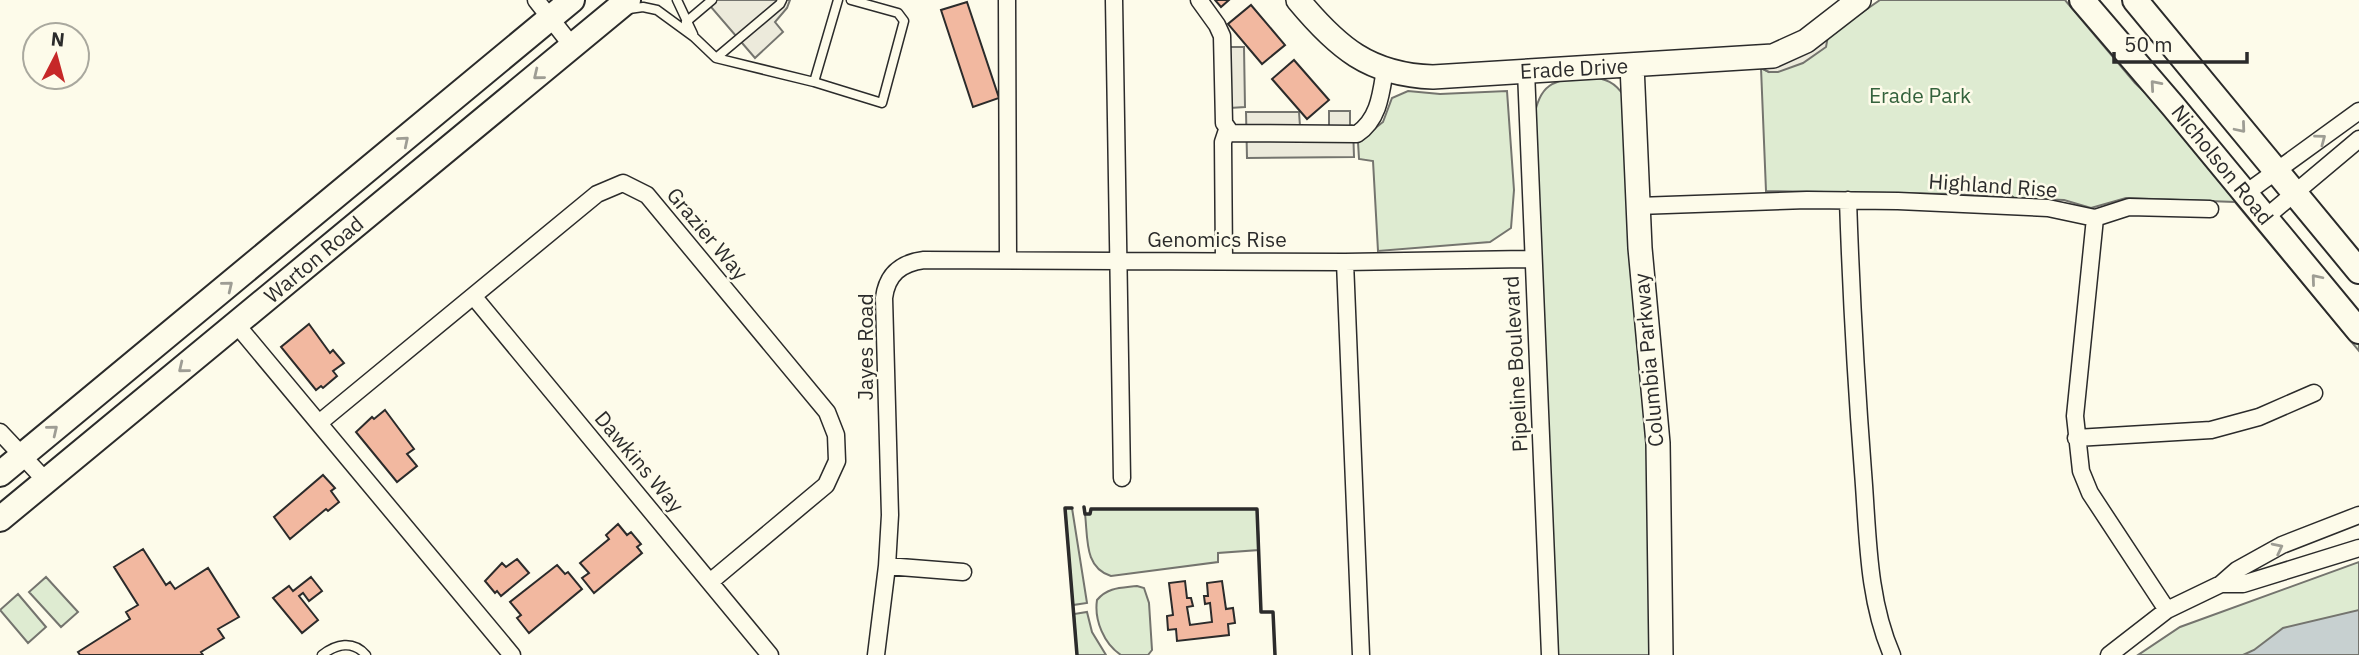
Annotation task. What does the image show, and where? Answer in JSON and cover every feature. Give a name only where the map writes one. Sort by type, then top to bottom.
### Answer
[{"type":"main road","name":"Warton Road","points":[[0,474],[356,181],[542,9],[572,0]]},
{"type":"main road","name":"Nicholson Road","points":[[2135,0],[2359,271]]},
{"type":"main road","name":"Warton Road","points":[[0,519],[621,5]]},
{"type":"main road","name":"Nicholson Road","points":[[2086,5],[2359,331]]},
{"type":"street","points":[[1007,0],[1008,260]]},
{"type":"street","points":[[1114,0],[1117,261]]},
{"type":"street","points":[[1199,0],[1217,24],[1222,36],[1224,123],[1227,130],[1237,135],[1357,134],[1366,128],[1377,110],[1385,69]]},
{"type":"street","name":"Erade Drive","points":[[1298,0],[1325,33],[1367,62],[1410,75],[1433,77],[1773,56],[1806,41],[1859,0]]},
{"type":"street","points":[[542,9],[573,47]]},
{"type":"street","name":"Columbia Parkway","points":[[1632,65],[1640,248],[1658,443],[1661,655]]},
{"type":"street","name":"Pipeline Boulevard","points":[[1526,71],[1550,655]]},
{"type":"street","points":[[2246,193],[2359,111]]},
{"type":"street","points":[[1224,261],[1223,142],[1227,130]]},
{"type":"street","points":[[2265,218],[2359,139]]},
{"type":"street","name":"Grazier Way","points":[[319,423],[597,194],[623,183],[647,195],[827,412],[836,435],[837,461],[826,485],[710,582]]},
{"type":"street","points":[[1847,200],[1856,380],[1870,562],[1880,625],[1892,655]]},
{"type":"street","name":"Highland Rise","points":[[1638,206],[1847,200],[2048,208],[2095,218]]},
{"type":"street","points":[[2167,610],[2090,493],[2081,471],[2077,438],[2077,388],[2095,218],[2129,207],[2210,209]]},
{"type":"street","name":"Genomics Rise","points":[[1122,478],[1117,261],[1345,262],[1532,258]]},
{"type":"street","name":"Jayes Road","points":[[876,655],[890,515],[885,290],[893,273],[911,262],[1117,261]]},
{"type":"street","points":[[1345,262],[1361,655]]},
{"type":"street","name":"Dawkins Way","points":[[474,297],[770,655]]},
{"type":"street","points":[[236,324],[512,655]]},
{"type":"street","points":[[2077,438],[2211,430],[2259,417],[2314,393]]},
{"type":"street","points":[[0,432],[46,481]]},
{"type":"street","points":[[2109,655],[2167,610],[2221,584],[2237,570],[2282,545],[2359,514]]},
{"type":"street","points":[[2221,584],[2243,584],[2359,548]]},
{"type":"street","points":[[887,566],[963,572]]},
{"type":"lane","points":[[677,0],[694,37]]},
{"type":"lane","points":[[687,22],[712,0]]},
{"type":"lane","points":[[716,58],[780,5],[782,0]]},
{"type":"lane","points":[[814,82],[838,0]]},
{"type":"lane","points":[[621,5],[657,10],[694,37],[716,58],[814,82],[882,103],[904,21],[898,13],[852,0]]},
{"type":"lane","points":[[322,655],[332,646],[347,644],[362,650],[366,655]]},
{"type":"green space","name":"Erade Park","points":[[1880,0],[2065,0],[2135,83],[2171,117],[2359,342],[2359,351],[2235,202],[2126,198],[2091,208],[2064,200],[2014,198],[2006,191],[1959,189],[1951,194],[1766,191],[1761,68],[1769,72]]},
{"type":"green space","points":[[1589,76],[1610,82],[1624,96],[1650,456],[1652,655],[1558,655],[1534,118],[1540,96],[1545,89],[1559,81]]},
{"type":"green space","points":[[1408,91],[1440,94],[1507,91],[1514,190],[1511,228],[1490,242],[1378,251],[1373,161],[1359,159],[1358,142],[1383,122],[1392,98]]},
{"type":"green space","points":[[1065,508],[1072,508],[1087,603],[1073,605]]},
{"type":"green space","points":[[1091,509],[1257,509],[1259,550],[1218,553],[1218,562],[1111,576],[1096,566],[1089,551],[1085,514],[1090,514]]},
{"type":"green space","points":[[2359,562],[2359,655],[2138,655],[2180,627]]},
{"type":"green space","points":[[46,577],[78,612],[61,627],[29,592]]},
{"type":"green space","points":[[1137,586],[1144,588],[1149,603],[1152,650],[1148,655],[1121,655],[1105,638],[1097,615],[1097,600],[1110,590]]},
{"type":"green space","points":[[18,594],[46,627],[28,643],[0,610]]},
{"type":"green space","points":[[1087,612],[1092,632],[1106,655],[1077,655],[1074,614]]},
{"type":"shaded area","points":[[705,0],[790,0],[775,22],[783,32],[755,58]]},
{"type":"shaded area","points":[[1828,36],[1826,47],[1803,63],[1778,72],[1761,68]]},
{"type":"shaded area","points":[[1230,47],[1244,47],[1245,107],[1230,108]]},
{"type":"shaded area","points":[[1329,111],[1350,111],[1354,157],[1247,158],[1246,112],[1299,112],[1300,126],[1329,126]]},
{"type":"shaded area","points":[[1959,189],[2006,191],[2014,198],[1951,194]]},
{"type":"shaded area","points":[[2359,610],[2359,655],[2243,655],[2283,628]]},
{"type":"building","points":[[1215,0],[1229,0],[1221,7]]},
{"type":"building","points":[[967,2],[999,98],[973,107],[941,10]]},
{"type":"building","points":[[1251,5],[1285,45],[1262,64],[1228,24]]},
{"type":"building","points":[[1294,60],[1329,100],[1307,119],[1272,79]]},
{"type":"building","points":[[309,324],[330,353],[333,350],[344,363],[333,371],[337,376],[323,388],[321,386],[316,390],[281,347]]},
{"type":"building","points":[[385,410],[414,449],[407,454],[417,466],[397,482],[356,432],[372,417],[374,419]]},
{"type":"building","points":[[323,475],[335,488],[331,491],[339,502],[328,511],[326,509],[290,539],[274,517]]},
{"type":"building","points":[[618,524],[627,535],[631,532],[641,544],[637,547],[642,553],[594,593],[582,578],[589,573],[580,563],[609,539],[606,535]]},
{"type":"building","points":[[143,549],[166,585],[170,582],[175,589],[208,568],[239,617],[218,629],[224,638],[201,652],[203,655],[80,655],[78,652],[130,619],[126,612],[138,605],[114,567]]},
{"type":"building","points":[[517,559],[529,573],[501,596],[497,591],[495,593],[485,581],[502,563],[506,567]]},
{"type":"building","points":[[557,565],[565,574],[568,572],[582,589],[529,633],[517,618],[521,615],[510,602]]},
{"type":"building","points":[[311,577],[322,591],[309,601],[303,593],[299,596],[318,620],[302,633],[273,598],[289,586],[293,591]]},
{"type":"building","points":[[1185,581],[1187,598],[1191,598],[1193,606],[1187,607],[1190,625],[1212,622],[1210,603],[1205,604],[1204,596],[1208,596],[1207,583],[1222,581],[1226,609],[1233,608],[1235,623],[1228,624],[1229,635],[1177,641],[1176,629],[1168,630],[1167,616],[1173,615],[1169,583]]},
{"type":"wall","points":[[1084,507],[1085,514],[1090,514],[1091,509],[1257,509],[1261,612],[1273,612],[1275,655]]},
{"type":"wall","points":[[1072,508],[1065,508],[1077,655]]}]
